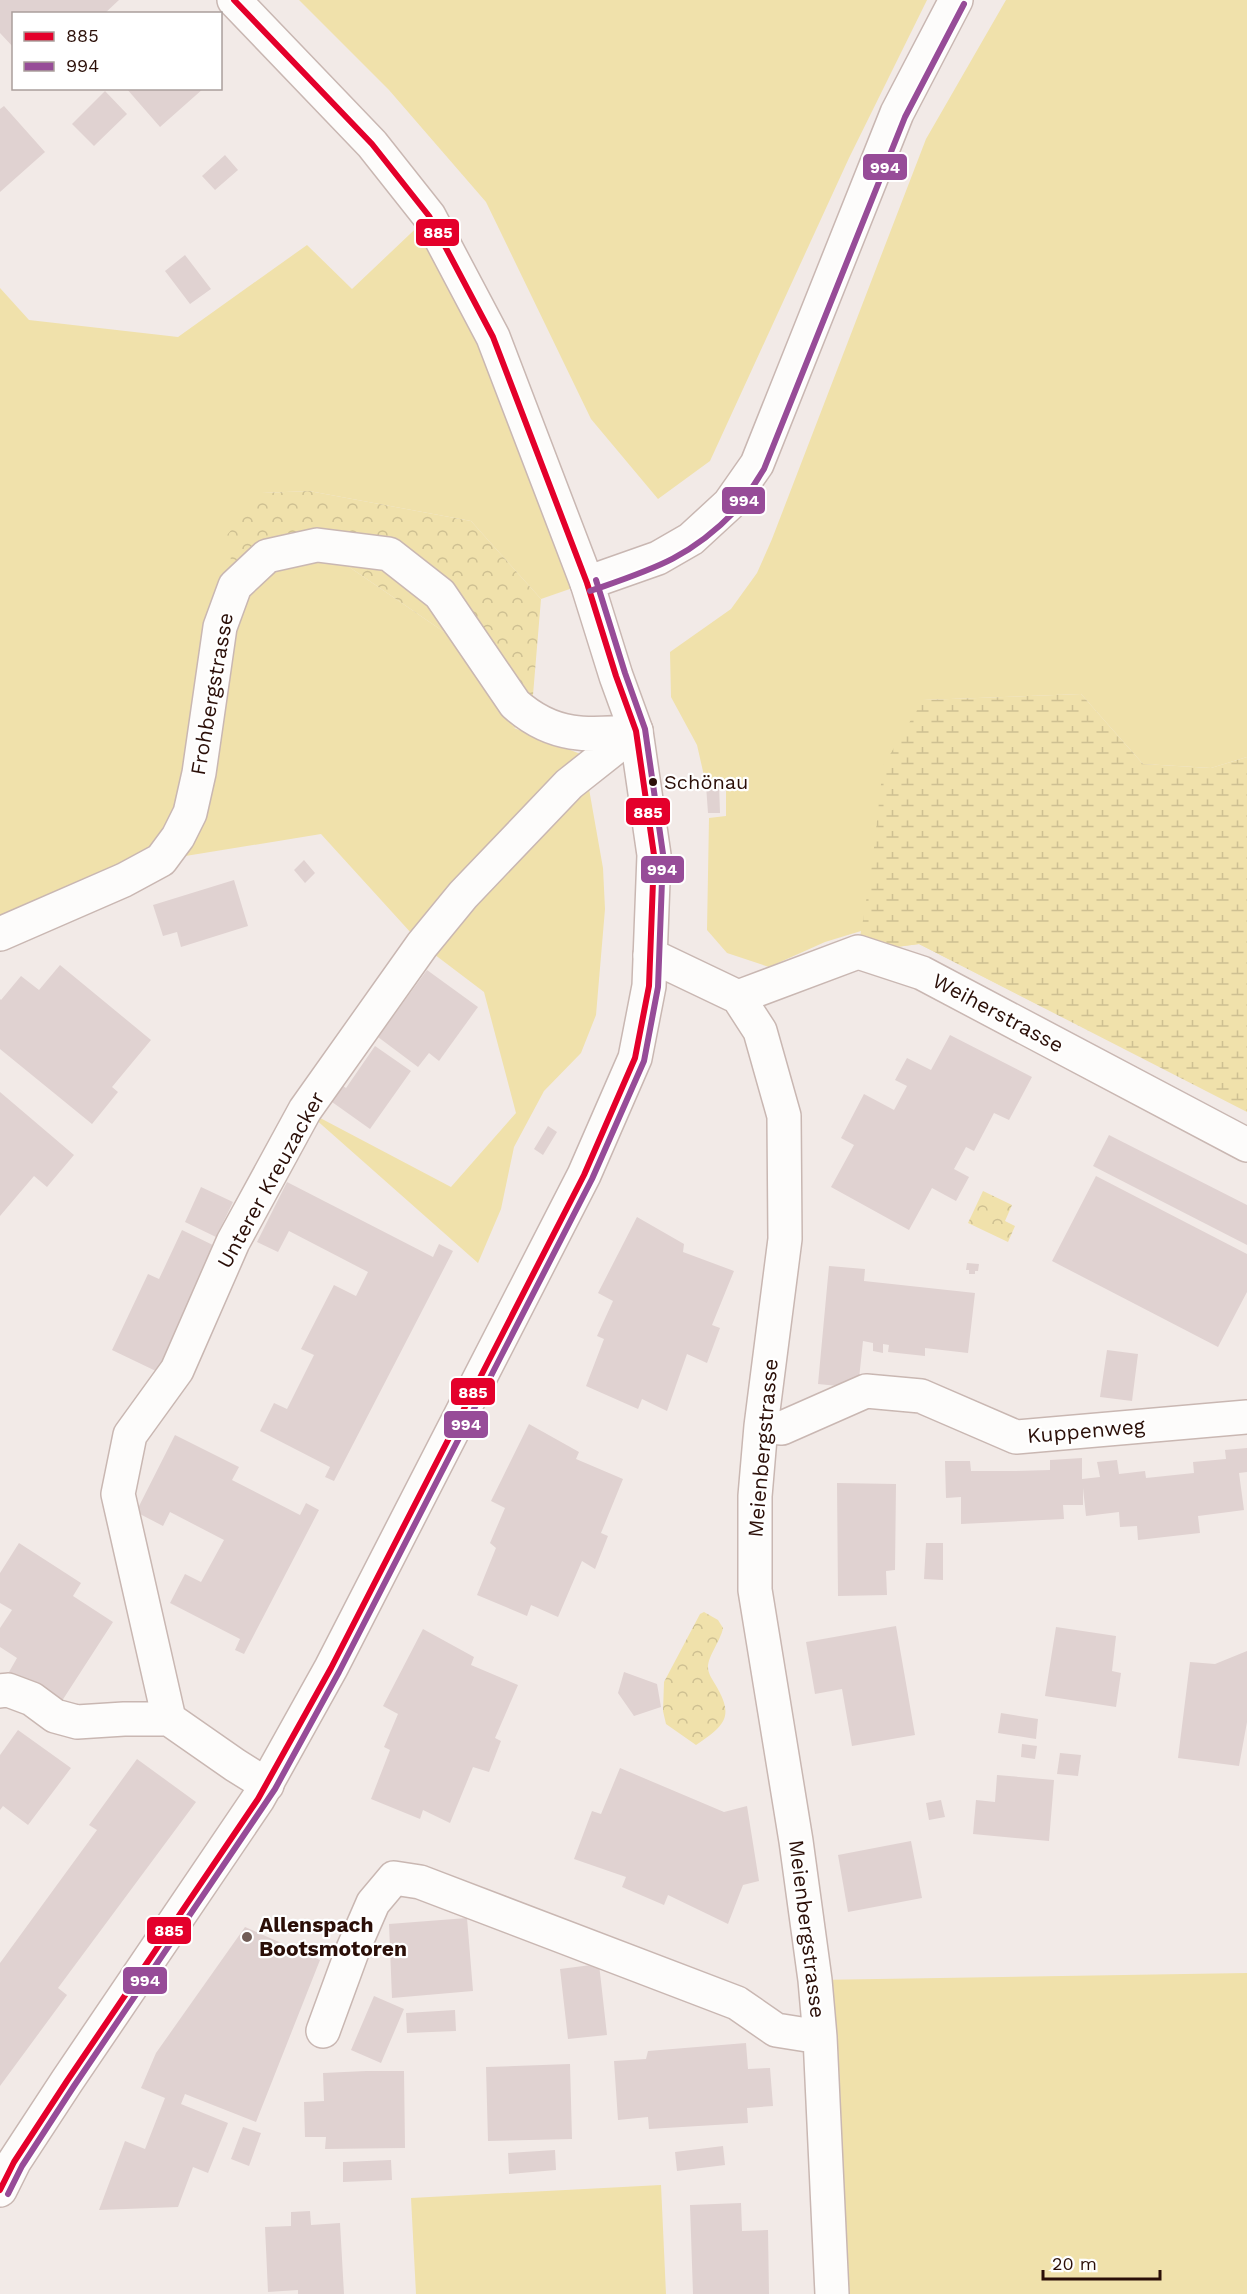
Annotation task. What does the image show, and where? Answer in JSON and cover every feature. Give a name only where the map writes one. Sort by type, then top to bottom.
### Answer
[{"type":"street","points":[[0,2190],[15,2162],[67,2081],[267,1785],[331,1668],[584,1175],[635,1058],[649,986],[654,855],[636,731],[586,583],[493,337],[429,216],[372,144],[234,0]]},
{"type":"street","points":[[586,583],[658,558],[691,539],[729,504],[757,464],[897,113],[956,0]]},
{"type":"street","name":"Frohbergstrasse","points":[[0,934],[124,880],[161,860],[178,837],[190,813],[199,773],[220,627],[235,586],[267,556],[317,545],[389,554],[440,594],[515,704],[531,718],[559,729],[591,735],[636,731]]},
{"type":"street","name":"Unterer Kreuzacker","points":[[169,1719],[118,1494],[130,1435],[177,1370],[233,1242],[304,1110],[422,945],[463,895],[569,784],[636,731]]},
{"type":"street","name":"Weiherstrasse","points":[[738,997],[858,952],[922,973],[1247,1144]]},
{"type":"street","points":[[650,956],[738,997]]},
{"type":"street","name":"Meienbergstrasse","points":[[738,997],[760,1031],[784,1116],[785,1239],[754,1496],[755,1590],[796,1841],[815,1980],[820,2037],[832,2294]]},
{"type":"street","name":"Kuppenweg","points":[[761,1426],[782,1428],[866,1391],[921,1396],[1016,1437],[1247,1417]]},
{"type":"street","points":[[0,1691],[8,1689],[32,1699],[56,1716],[77,1722],[169,1719],[267,1785]]},
{"type":"street","name":"Meienbergstrasse","points":[[323,2031],[352,1949],[373,1903],[394,1878],[420,1882],[737,2003],[776,2030],[820,2037]]},
{"type":"green space","points":[[299,0],[927,0],[849,158],[710,461],[658,499],[591,419],[486,202],[389,90]]},
{"type":"green space","points":[[1006,0],[1247,0],[1247,757],[1211,768],[1143,764],[1081,694],[923,700],[1045,1008],[919,944],[858,952],[861,931],[825,942],[769,967],[727,953],[707,930],[709,818],[726,816],[726,780],[705,780],[697,745],[671,697],[670,652],[731,609],[757,573],[926,139]]},
{"type":"green space","points":[[429,216],[587,583],[541,599],[471,521],[309,491],[262,493],[317,545],[469,649],[514,728],[583,755],[603,868],[605,909],[596,1015],[581,1053],[544,1091],[514,1147],[501,1209],[478,1263],[305,1110],[451,1187],[516,1113],[484,992],[422,945],[321,834],[161,860],[0,926],[0,288],[29,320],[178,337],[307,245],[352,289]]},
{"type":"green space","points":[[309,491],[471,521],[541,599],[531,719],[514,728],[469,649],[317,545],[235,586],[227,535],[262,493]]},
{"type":"green space","points":[[1081,694],[1143,764],[1211,768],[1247,757],[1247,1112],[919,944],[858,952],[873,857],[883,766],[923,700]]},
{"type":"green space","points":[[983,1191],[1012,1205],[1005,1221],[1015,1226],[1008,1242],[968,1223]]},
{"type":"green space","points":[[704,1612],[718,1620],[723,1628],[708,1667],[710,1676],[725,1705],[725,1713],[720,1726],[696,1745],[666,1724],[663,1711],[664,1682],[700,1614]]},
{"type":"green space","points":[[1247,1973],[1247,2294],[833,2294],[815,1980]]},
{"type":"green space","points":[[661,2185],[666,2294],[416,2294],[411,2198]]},
{"type":"building","points":[[0,0],[119,0],[106,12],[12,12],[12,46],[0,33]]},
{"type":"building","points":[[128,90],[202,90],[160,127]]},
{"type":"building","points":[[105,91],[127,114],[94,146],[72,124]]},
{"type":"building","points":[[4,106],[45,152],[0,192],[0,109]]},
{"type":"building","points":[[225,155],[238,170],[215,190],[202,176]]},
{"type":"building","points":[[185,255],[211,289],[190,304],[165,271]]},
{"type":"building","points":[[719,784],[720,813],[708,813],[706,785]]},
{"type":"building","points":[[304,860],[315,873],[305,883],[294,870]]},
{"type":"building","points":[[234,880],[248,926],[181,947],[177,932],[163,936],[153,905]]},
{"type":"building","points":[[60,965],[151,1040],[112,1087],[118,1092],[92,1124],[0,1049],[0,999],[21,976],[39,990]]},
{"type":"building","points":[[427,970],[478,1007],[439,1061],[429,1053],[418,1067],[378,1037]]},
{"type":"building","points":[[950,1035],[1032,1077],[1009,1120],[994,1113],[974,1151],[966,1147],[954,1169],[969,1177],[956,1201],[932,1188],[909,1230],[831,1187],[854,1145],[841,1138],[864,1094],[894,1110],[907,1086],[895,1080],[907,1058],[931,1070]]},
{"type":"building","points":[[375,1046],[411,1071],[370,1129],[325,1097],[336,1081],[346,1088]]},
{"type":"building","points":[[0,1092],[74,1155],[47,1187],[34,1176],[0,1216]]},
{"type":"building","points":[[548,1126],[557,1132],[543,1155],[534,1149]]},
{"type":"building","points":[[1109,1135],[1247,1205],[1247,1245],[1093,1166]]},
{"type":"building","points":[[1096,1176],[1247,1254],[1247,1292],[1218,1347],[1052,1261]]},
{"type":"building","points":[[287,1182],[433,1257],[439,1244],[453,1251],[334,1481],[325,1477],[330,1467],[260,1431],[274,1403],[287,1409],[314,1355],[301,1349],[334,1285],[356,1296],[368,1272],[289,1231],[278,1252],[257,1242]]},
{"type":"building","points":[[201,1187],[233,1202],[216,1237],[185,1222]]},
{"type":"building","points":[[637,1217],[684,1244],[683,1252],[734,1271],[712,1325],[720,1328],[707,1363],[687,1354],[667,1411],[642,1399],[638,1409],[586,1386],[604,1339],[597,1336],[613,1301],[598,1293]]},
{"type":"building","points":[[182,1230],[219,1248],[160,1373],[112,1350],[148,1274],[159,1279]]},
{"type":"building","points":[[967,1263],[979,1264],[975,1274],[969,1274],[969,1270],[966,1270]]},
{"type":"building","points":[[829,1266],[865,1269],[864,1281],[975,1293],[968,1353],[925,1348],[925,1356],[888,1352],[889,1345],[883,1344],[883,1353],[873,1351],[873,1343],[863,1341],[858,1388],[818,1384]]},
{"type":"building","points":[[1107,1350],[1138,1354],[1132,1401],[1100,1397]]},
{"type":"building","points":[[529,1424],[579,1452],[576,1459],[623,1479],[601,1533],[608,1536],[595,1569],[582,1561],[558,1617],[531,1605],[527,1616],[477,1595],[496,1548],[490,1543],[505,1508],[491,1501]]},
{"type":"building","points":[[175,1435],[239,1467],[232,1480],[300,1515],[306,1503],[319,1510],[244,1654],[235,1650],[240,1639],[170,1603],[185,1574],[201,1582],[224,1540],[170,1512],[163,1526],[136,1512]]},
{"type":"building","points":[[1247,1448],[1247,1472],[1239,1473],[1244,1510],[1198,1516],[1200,1533],[1138,1540],[1137,1526],[1120,1527],[1119,1512],[1086,1516],[1083,1488],[1083,1505],[1063,1505],[1064,1519],[961,1524],[961,1497],[946,1498],[945,1461],[970,1461],[971,1471],[1014,1471],[1050,1470],[1050,1460],[1082,1458],[1082,1479],[1100,1477],[1097,1462],[1117,1460],[1119,1474],[1145,1471],[1146,1478],[1194,1473],[1193,1462],[1226,1459],[1225,1450]]},
{"type":"building","points":[[837,1483],[896,1484],[895,1570],[886,1571],[887,1595],[838,1596]]},
{"type":"building","points":[[19,1543],[81,1583],[73,1596],[113,1622],[60,1704],[9,1672],[17,1658],[0,1647],[0,1628],[12,1610],[0,1603],[0,1573]]},
{"type":"building","points":[[926,1543],[943,1543],[943,1580],[924,1579]]},
{"type":"building","points":[[896,1626],[915,1735],[852,1746],[842,1689],[815,1694],[806,1642]]},
{"type":"building","points":[[1056,1627],[1116,1636],[1112,1671],[1121,1673],[1116,1707],[1045,1696]]},
{"type":"building","points":[[423,1629],[474,1657],[471,1665],[518,1685],[495,1738],[501,1741],[489,1772],[473,1767],[450,1823],[423,1810],[420,1819],[371,1799],[390,1750],[384,1747],[398,1714],[383,1706]]},
{"type":"building","points":[[1247,1651],[1247,1722],[1239,1766],[1178,1758],[1190,1662],[1215,1664]]},
{"type":"building","points":[[624,1672],[657,1684],[661,1707],[634,1716],[618,1693]]},
{"type":"building","points":[[1001,1713],[1038,1719],[1036,1739],[998,1733]]},
{"type":"building","points":[[18,1730],[71,1768],[28,1825],[3,1806],[0,1810],[0,1755]]},
{"type":"building","points":[[1022,1744],[1037,1746],[1035,1759],[1021,1757]]},
{"type":"building","points":[[1060,1753],[1081,1755],[1078,1776],[1057,1774]]},
{"type":"building","points":[[137,1759],[196,1802],[58,1988],[67,1995],[0,2086],[0,1963],[97,1830],[89,1825]]},
{"type":"building","points":[[620,1768],[724,1812],[747,1806],[759,1881],[743,1885],[728,1924],[668,1895],[664,1905],[622,1887],[626,1877],[574,1859],[592,1811],[601,1814]]},
{"type":"building","points":[[997,1775],[1054,1780],[1049,1841],[973,1834],[976,1800],[995,1802]]},
{"type":"building","points":[[941,1800],[945,1817],[929,1820],[926,1803]]},
{"type":"building","points":[[911,1841],[922,1898],[848,1912],[838,1855]]},
{"type":"building","points":[[467,1918],[473,1991],[392,1998],[389,1924]]},
{"type":"building","points":[[245,1927],[320,1960],[256,2122],[185,2094],[181,2104],[228,2123],[208,2173],[193,2167],[178,2207],[99,2210],[125,2141],[145,2149],[165,2098],[141,2088],[156,2053]]},
{"type":"building","points":[[599,1964],[607,2035],[568,2039],[560,1969]]},
{"type":"building","points":[[374,1996],[404,2009],[381,2063],[351,2050]]},
{"type":"building","points":[[455,2010],[456,2031],[407,2033],[406,2013]]},
{"type":"building","points":[[746,2043],[748,2069],[770,2068],[773,2106],[747,2108],[748,2123],[649,2129],[648,2117],[618,2120],[614,2061],[646,2059],[648,2051]]},
{"type":"building","points":[[570,2064],[572,2139],[488,2141],[486,2067]]},
{"type":"building","points":[[404,2071],[405,2148],[325,2149],[326,2137],[305,2137],[304,2102],[324,2101],[323,2073]]},
{"type":"building","points":[[243,2127],[261,2133],[249,2166],[231,2159]]},
{"type":"building","points":[[723,2146],[725,2165],[677,2171],[675,2152]]},
{"type":"building","points":[[555,2150],[556,2170],[509,2174],[508,2153]]},
{"type":"building","points":[[391,2160],[392,2180],[343,2182],[343,2162]]},
{"type":"building","points":[[741,2203],[742,2231],[768,2230],[769,2294],[693,2294],[690,2205]]},
{"type":"building","points":[[310,2211],[311,2225],[340,2223],[344,2294],[298,2294],[298,2290],[268,2292],[265,2227],[291,2226],[291,2212]]},
{"type":"transit line","name":"885","points":[[0,2190],[14,2162],[67,2081],[258,1799],[331,1668],[584,1175],[635,1058],[649,986],[654,855],[636,731],[587,583],[493,337],[429,216],[372,144],[234,0]]},
{"type":"transit line","name":"994","points":[[590,591],[650,569],[685,552],[735,511],[754,485],[764,469],[905,117],[964,4]]},
{"type":"transit line","name":"994","points":[[8,2194],[22,2166],[74,2086],[275,1789],[339,1672],[592,1179],[644,1061],[658,987],[663,854],[645,729],[596,580]]},
{"type":"place","name":"Schönau","points":[[653,782]]},
{"type":"place","name":"Allenspach Bootsmotoren","points":[[247,1937]]}]
